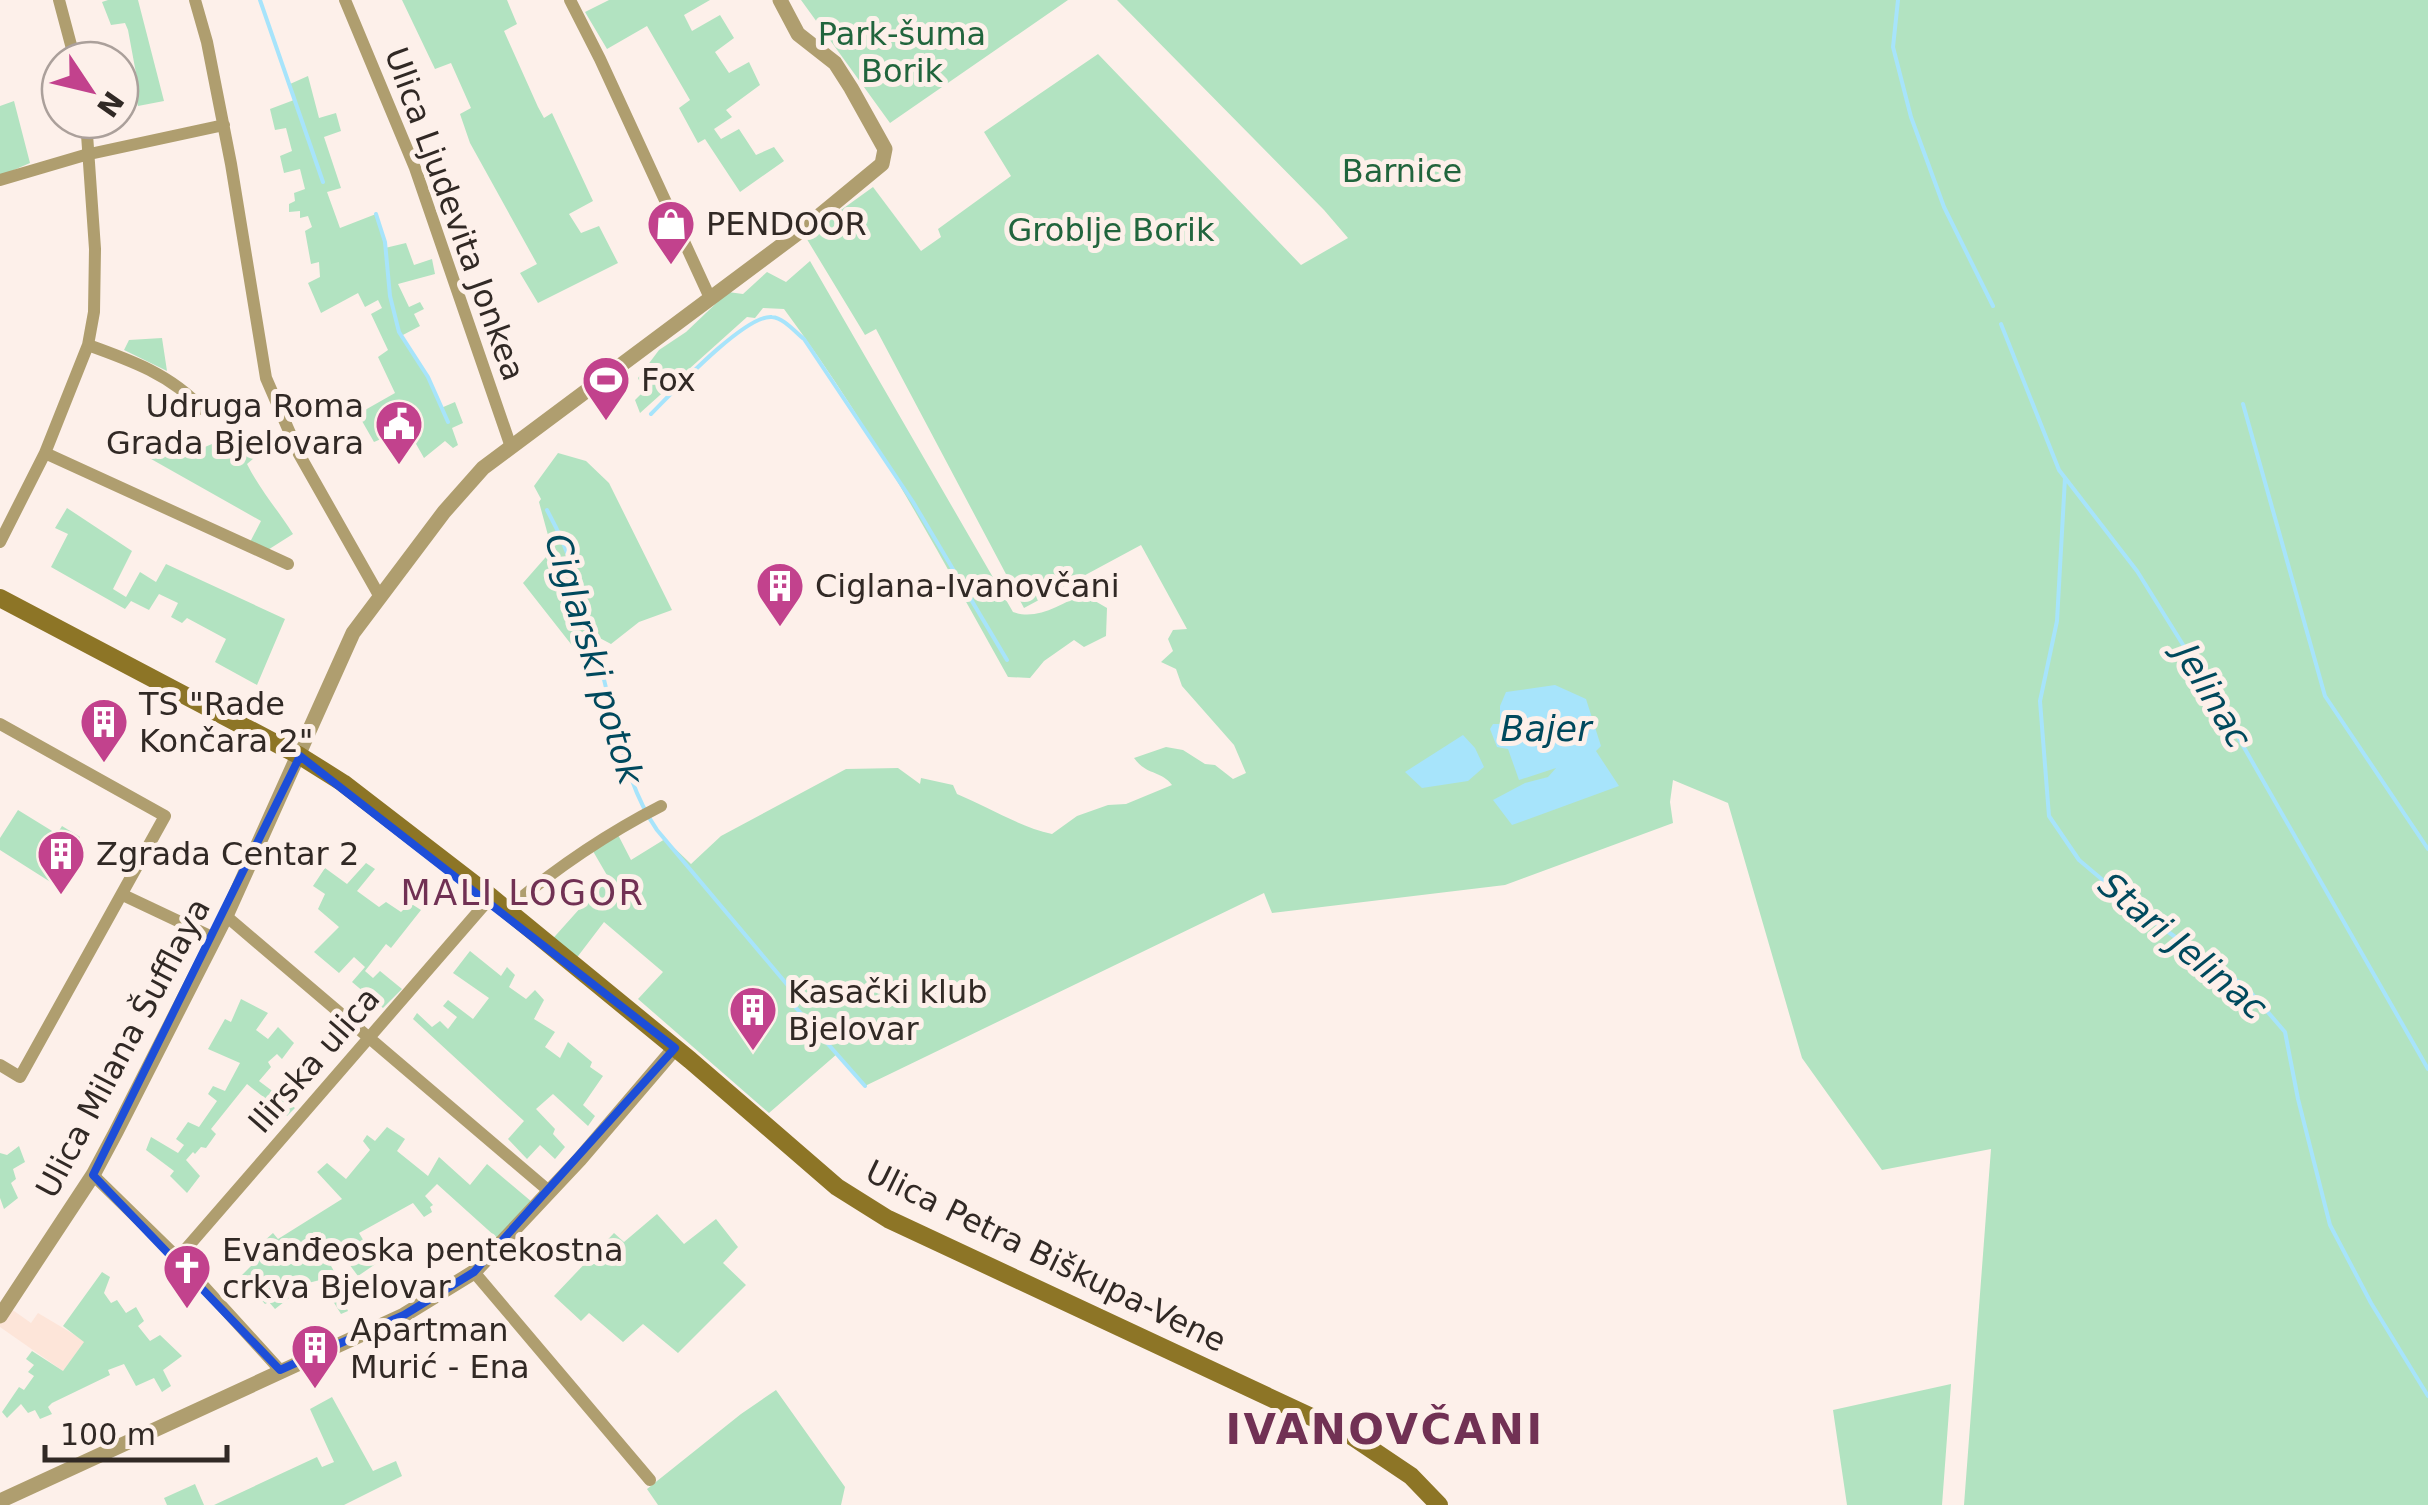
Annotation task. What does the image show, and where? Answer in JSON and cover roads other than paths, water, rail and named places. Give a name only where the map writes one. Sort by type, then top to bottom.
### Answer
[{"type":"main road","name":"Ulica Petra Biškupa-Vene","points":[[0,598],[344,783],[675,1048],[837,1188],[888,1220],[1350,1434],[1411,1476],[1439,1505]]},
{"type":"street","points":[[59,0],[70,40]]},
{"type":"street","points":[[195,0],[224,125],[266,378],[299,454],[380,597]]},
{"type":"street","name":"Ulica Ljudevita Jonkea","points":[[345,0],[415,168],[511,447]]},
{"type":"street","points":[[570,0],[710,298]]},
{"type":"street","name":"Ulica Milana Šufflaya","points":[[0,1316],[92,1175],[226,916],[353,634],[380,597],[476,475],[877,171],[886,158],[881,141],[835,63],[798,34],[780,0]]},
{"type":"street","points":[[0,180],[91,154],[224,125]]},
{"type":"street","points":[[0,542],[45,453],[88,345],[94,312],[96,249],[89,140]]},
{"type":"street","points":[[88,345],[151,370],[202,409]]},
{"type":"street","points":[[45,453],[288,564]]},
{"type":"street","points":[[0,724],[165,816],[20,1077],[0,1065]]},
{"type":"street","points":[[506,910],[553,870],[615,829],[661,806]]},
{"type":"street","points":[[122,895],[214,938]]},
{"type":"street","name":"Ilirska ulica","points":[[178,1258],[491,897]]},
{"type":"street","points":[[226,916],[549,1191]]},
{"type":"street","points":[[0,1501],[404,1315],[474,1272],[675,1048]]},
{"type":"street","points":[[92,1175],[178,1258],[280,1370]]},
{"type":"street","points":[[474,1272],[650,1480]]},
{"type":"water","name":"Bajer","points":[[1555,685],[1586,699],[1601,746],[1596,751],[1619,786],[1512,825],[1493,800],[1525,783],[1548,777],[1556,768],[1519,780],[1508,749],[1497,747],[1490,729],[1493,724],[1500,724],[1500,706],[1506,692]]},
{"type":"water","points":[[1463,735],[1484,767],[1468,781],[1422,788],[1405,772]]},
{"type":"waterway","name":"Ciglarski potok","points":[[260,0],[323,182]]},
{"type":"waterway","name":"Jelinac","points":[[1898,0],[1893,47],[1911,117],[1944,207],[1993,306]]},
{"type":"waterway","name":"Ciglarski potok","points":[[376,214],[385,242],[390,296],[399,332],[428,377],[448,422]]},
{"type":"waterway","points":[[651,414],[709,356],[745,328],[772,317],[785,323],[804,339],[913,502],[1007,660]]},
{"type":"waterway","name":"Jelinac","points":[[2001,324],[2059,470],[2137,571],[2210,688],[2428,1069]]},
{"type":"waterway","points":[[2243,404],[2325,696],[2428,849]]},
{"type":"waterway","name":"Stari Jelinac","points":[[2065,478],[2057,621],[2040,701],[2049,816],[2079,860],[2143,914],[2247,988],[2285,1032],[2330,1225],[2371,1303],[2428,1396]]},
{"type":"waterway","name":"Ciglarski potok","points":[[547,510],[579,584],[625,761],[649,817],[790,988],[790,1001],[865,1086]]},
{"type":"place","name":"PENDOOR","points":[[671,266]]},
{"type":"place","name":"Fox","points":[[606,422]]},
{"type":"place","name":"Udruga Roma Grada Bjelovara","points":[[399,466]]},
{"type":"place","name":"Ciglana-Ivanovčani","points":[[780,628]]},
{"type":"place","name":"TS \"Rade Končara 2\"","points":[[104,764]]},
{"type":"place","name":"Zgrada Centar 2","points":[[61,896]]},
{"type":"place","name":"Kasački klub Bjelovar","points":[[753,1052]]},
{"type":"place","name":"Evanđeoska pentekostna crkva Bjelovar","points":[[187,1310]]},
{"type":"place","name":"Apartman Murić - Ena","points":[[315,1390]]},
{"type":"district","name":"MALI LOGOR","points":[[523,893]]},
{"type":"district","name":"IVANOVČANI","points":[[1385,1429]]},
{"type":"park label","name":"Park-šuma Borik","points":[[902,52]]},
{"type":"park label","name":"Barnice","points":[[1402,171]]},
{"type":"park label","name":"Groblje Borik","points":[[1111,230]]}]
